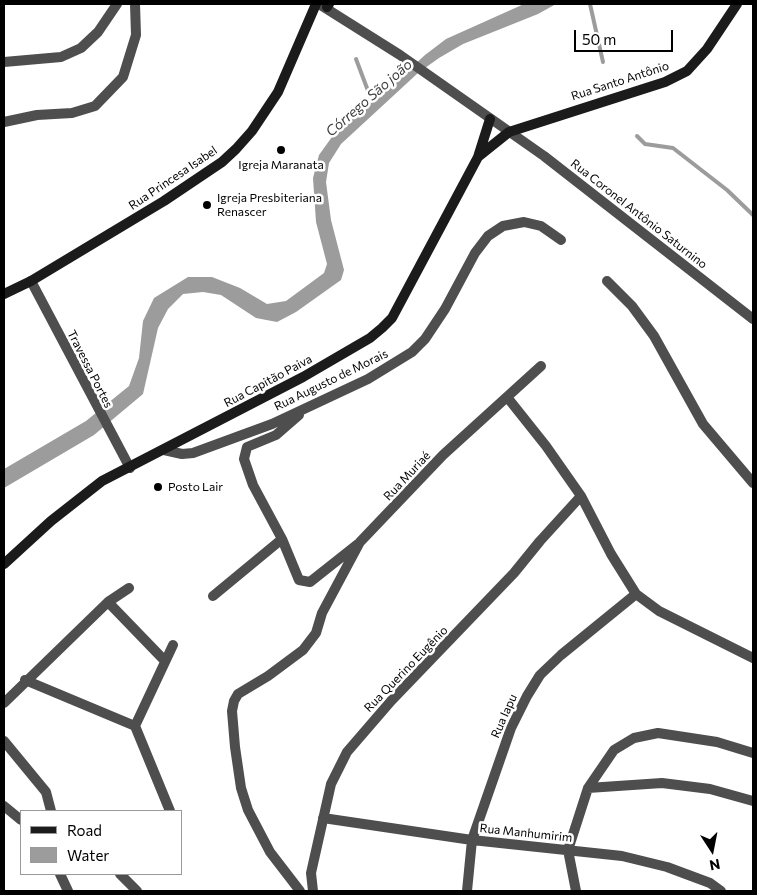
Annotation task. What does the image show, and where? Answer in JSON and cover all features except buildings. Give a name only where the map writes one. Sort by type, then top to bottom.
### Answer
[{"type":"main road","name":"Rua Santo Antônio","points":[[509,132],[664,82],[686,71],[707,49],[737,4]]},
{"type":"main road","name":"Rua Princesa Isabel","points":[[4,294],[31,281],[164,202],[222,162],[252,131],[278,92],[322,5]]},
{"type":"main road","points":[[478,157],[490,119]]},
{"type":"main road","points":[[478,157],[509,132]]},
{"type":"main road","name":"Rua Capitão Paiva","points":[[4,564],[51,521],[102,481],[303,377],[370,338],[382,328],[392,318],[478,157]]},
{"type":"street","points":[[4,62],[61,57],[81,48],[98,32],[116,4]]},
{"type":"street","points":[[4,122],[37,115],[72,112],[95,106],[123,77],[132,54],[137,26],[135,4]]},
{"type":"street","name":"Rua Coronel Antônio Saturnino","points":[[322,5],[400,55],[509,132],[606,203],[753,319]]},
{"type":"street","name":"Rua Augusto de Morais","points":[[164,450],[182,454],[193,453],[308,408],[368,379],[412,352],[426,339],[475,253],[488,236],[503,226],[524,222],[541,226],[561,240]]},
{"type":"street","name":"Travessa Portes","points":[[31,281],[107,428],[130,468]]},
{"type":"street","points":[[607,281],[632,306],[654,336],[703,424],[752,480]]},
{"type":"street","name":"Rua Muriaé","points":[[300,891],[270,852],[248,810],[235,747],[232,711],[238,694],[268,676],[303,650],[316,632],[322,613],[360,542],[444,455],[541,366]]},
{"type":"street","points":[[506,397],[546,446],[581,496],[611,554],[636,594],[659,611],[753,658]]},
{"type":"street","points":[[308,408],[276,435],[247,447],[244,454],[253,485],[282,539],[299,580],[306,583],[360,542]]},
{"type":"street","name":"Rua Querino Eugênio","points":[[313,891],[311,872],[331,784],[347,752],[514,573],[581,496]]},
{"type":"street","points":[[213,596],[282,539]]},
{"type":"street","points":[[4,703],[25,680],[108,602],[129,588]]},
{"type":"street","name":"Rua Iapu","points":[[467,891],[472,840],[510,728],[540,675],[561,655],[636,594]]},
{"type":"street","points":[[108,602],[165,661]]},
{"type":"street","points":[[135,726],[174,645]]},
{"type":"street","points":[[25,680],[135,726],[170,810]]},
{"type":"street","points":[[576,891],[568,850],[588,788],[614,750],[634,738],[658,733],[717,742],[753,754]]},
{"type":"street","points":[[4,741],[38,780],[50,807]]},
{"type":"street","points":[[588,788],[662,783],[710,789],[753,801]]},
{"type":"street","points":[[4,806],[20,819]]},
{"type":"street","name":"Rua Manhumirim","points":[[323,818],[472,840],[622,856],[667,867],[710,883],[722,891]]},
{"type":"street","points":[[60,875],[68,891]]},
{"type":"street","points":[[121,875],[137,891]]},
{"type":"water","points":[[524,4],[556,4],[538,14],[463,44],[439,58],[418,73],[341,144],[329,163],[326,182],[331,220],[344,270],[341,280],[296,312],[277,322],[256,318],[221,295],[203,292],[183,294],[168,309],[158,328],[143,394],[94,435],[4,488],[4,469],[86,421],[129,386],[139,358],[143,321],[154,298],[188,277],[212,277],[240,288],[267,304],[286,301],[324,273],[327,264],[316,222],[313,178],[319,155],[342,123],[387,90],[425,55],[446,39]]},
{"type":"waterway","points":[[590,4],[603,62]]},
{"type":"waterway","name":"Córrego São joão","points":[[356,59],[373,104]]},
{"type":"waterway","points":[[637,136],[645,144],[673,148],[727,190],[753,215]]},
{"type":"place","name":"Igreja Maranata","points":[[281,150]]},
{"type":"place","name":"Igreja Presbiteriana Renascer","points":[[207,205]]},
{"type":"place","name":"Posto Lair","points":[[158,487]]}]
